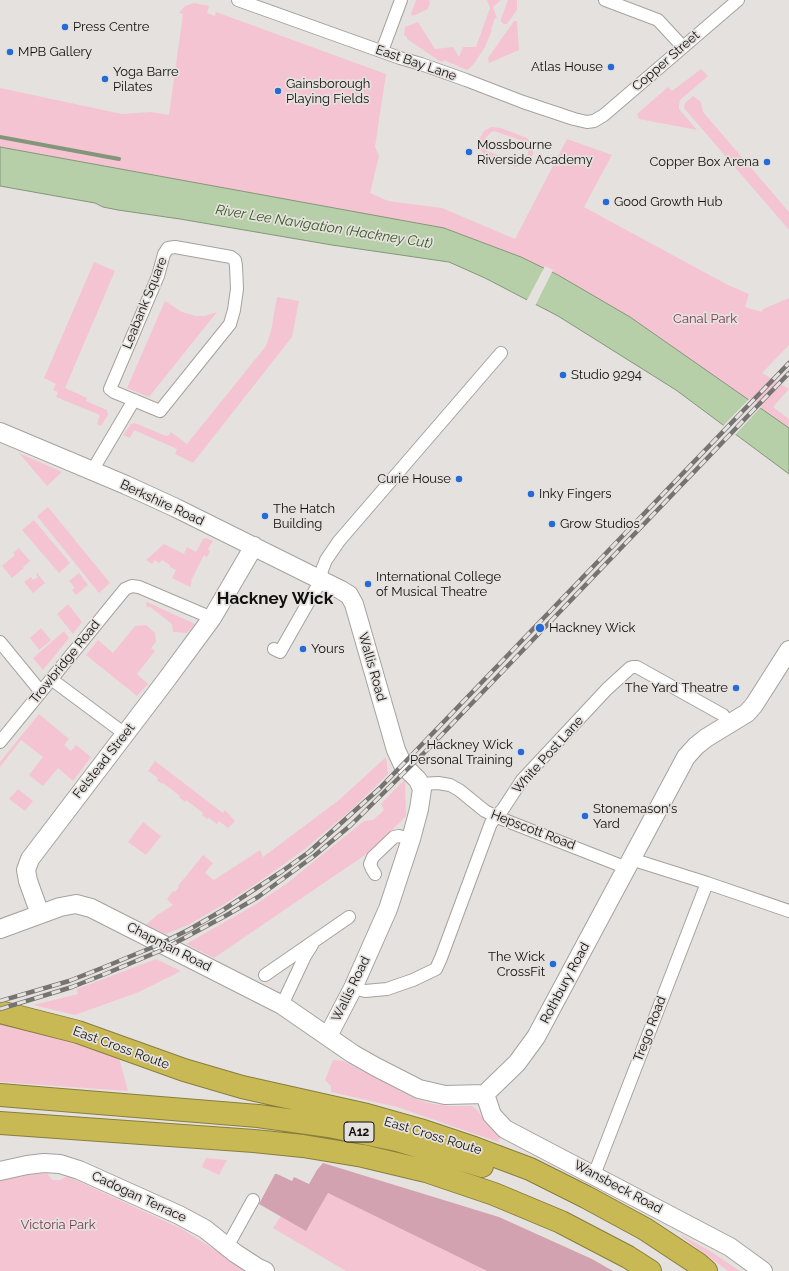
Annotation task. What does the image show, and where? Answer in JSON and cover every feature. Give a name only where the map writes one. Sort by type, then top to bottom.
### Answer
[{"type":"highway","name":"East Cross Route","points":[[0,1012],[78,1032],[184,1070],[242,1087],[367,1115],[420,1130],[474,1148],[530,1169],[586,1197],[645,1229],[675,1248],[706,1271]]},
{"type":"highway","name":"A12","points":[[0,1095],[258,1116],[328,1126],[397,1140],[475,1164],[526,1183],[580,1206],[638,1238],[690,1271]]},
{"type":"highway","name":"A12","points":[[0,1123],[303,1146],[363,1156],[426,1171],[494,1194],[561,1222],[628,1257],[650,1271]]},
{"type":"highway","name":"A12","points":[[0,1134],[213,1138]]},
{"type":"street","name":"East Bay Lane","points":[[238,0],[400,58],[421,64],[523,102],[574,119],[587,122],[594,121]]},
{"type":"street","points":[[382,51],[401,0]]},
{"type":"street","points":[[605,0],[622,3],[661,21],[683,47]]},
{"type":"street","name":"Copper Street","points":[[594,121],[604,115],[738,0]]},
{"type":"street","name":"Leabank Square","points":[[175,247],[231,257],[235,260],[237,289],[234,310],[228,327],[160,411],[134,400],[110,389],[154,286],[164,254],[168,248],[175,247]]},
{"type":"street","points":[[274,649],[280,652],[321,580],[322,570],[326,560],[339,541],[501,353]]},
{"type":"street","points":[[92,471],[134,400]]},
{"type":"street","name":"Berkshire Road","points":[[0,432],[176,508],[321,580]]},
{"type":"street","name":"Felstead Street","points":[[40,914],[28,881],[26,870],[30,859],[212,618],[254,546]]},
{"type":"street","name":"Wallis Road","points":[[321,580],[349,595],[354,604],[396,750],[403,765],[421,784],[422,795],[411,839],[388,909],[353,988],[328,1036]]},
{"type":"street","name":"Trowbridge Road","points":[[0,742],[125,589],[132,586],[146,589],[212,618]]},
{"type":"street","points":[[0,642],[41,692]]},
{"type":"street","points":[[729,723],[747,713],[754,705],[789,650]]},
{"type":"street","name":"White Post Lane","points":[[353,988],[365,991],[379,991],[413,980],[436,969],[491,823],[503,809],[522,780],[607,689],[623,674],[633,667],[637,667],[723,715],[729,723]]},
{"type":"street","points":[[51,679],[125,734]]},
{"type":"street","name":"Rothbury Road","points":[[485,1094],[517,1063],[536,1037],[686,757],[701,742],[729,723]]},
{"type":"street","name":"Hepscott Road","points":[[421,784],[438,783],[450,786],[459,790],[477,806],[496,817],[560,840],[629,863],[707,883],[789,911]]},
{"type":"street","points":[[376,874],[370,864],[373,857],[394,837],[399,836],[411,839]]},
{"type":"street","name":"Trego Road","points":[[594,1175],[707,883]]},
{"type":"street","name":"Chapman Road","points":[[0,929],[60,907],[76,904],[91,908],[282,1005],[328,1036]]},
{"type":"street","points":[[265,975],[349,917]]},
{"type":"street","points":[[282,1005],[305,956],[317,939]]},
{"type":"street","points":[[328,1036],[376,1067],[419,1089],[445,1096],[485,1094]]},
{"type":"street","name":"Wansbeck Road","points":[[485,1094],[492,1115],[506,1129],[730,1247],[763,1271]]},
{"type":"street","name":"Cadogan Terrace","points":[[0,1171],[44,1163],[60,1164],[79,1170],[180,1215],[205,1229],[227,1247],[258,1268],[265,1271]]},
{"type":"street","points":[[227,1247],[253,1200]]},
{"type":"green space","points":[[416,0],[429,0],[430,2],[428,9],[413,16],[411,14]]},
{"type":"green space","points":[[487,0],[501,0],[493,7],[497,18],[495,18],[485,47],[473,65],[467,70],[444,60],[443,62],[438,60],[407,39],[404,35],[405,27],[418,22],[435,49],[453,47],[459,57],[463,47],[476,47],[490,8]]},
{"type":"green space","points":[[508,0],[517,0],[517,10],[507,24],[504,24],[501,22],[501,19]]},
{"type":"green space","name":"Canal Park","points":[[194,3],[209,6],[207,13],[215,16],[216,12],[386,74],[375,147],[379,156],[370,193],[388,201],[442,208],[515,239],[567,139],[612,155],[584,207],[728,285],[749,294],[745,307],[762,312],[763,309],[789,298],[789,345],[762,373],[789,389],[773,407],[789,419],[789,428],[630,317],[558,275],[521,257],[444,228],[0,147],[0,88],[122,114],[151,112],[169,115],[183,14],[179,13],[185,6]]},
{"type":"green space","points":[[514,21],[517,21],[519,50],[489,63],[488,58]]},
{"type":"green space","points":[[701,69],[708,76],[680,100],[679,105],[679,109],[697,130],[639,119],[637,114],[668,87],[672,91]]},
{"type":"green space","points":[[693,96],[701,102],[703,112],[789,212],[789,230],[684,108],[685,103]]},
{"type":"green space","points":[[491,127],[501,128],[527,138],[530,142],[533,155],[524,165],[516,167],[489,158],[483,154],[479,145],[480,138],[484,131]],"holes":[[[494,131],[523,141],[528,146],[528,154],[523,161],[516,162],[487,151],[484,144],[485,139]]]},
{"type":"green space","points":[[94,262],[115,271],[65,388],[87,398],[86,401],[107,410],[108,415],[101,426],[97,424],[100,415],[56,397],[58,392],[53,390],[56,384],[44,378]]},
{"type":"green space","points":[[277,297],[299,301],[292,337],[193,463],[175,454],[177,449],[134,430],[130,438],[123,435],[131,424],[135,423],[166,436],[171,432],[187,444],[266,346],[271,331]]},
{"type":"green space","points":[[165,301],[182,312],[196,316],[205,316],[217,312],[149,397],[127,388]]},
{"type":"green space","points":[[19,453],[62,472],[47,486]]},
{"type":"green space","points":[[48,507],[110,583],[99,593],[37,516]]},
{"type":"green space","points":[[34,520],[70,563],[59,573],[22,530]]},
{"type":"green space","points":[[206,538],[213,541],[208,549],[210,551],[207,557],[204,555],[191,581],[190,587],[172,578],[176,570],[162,560],[159,563],[155,560],[152,564],[146,560],[164,544],[184,554],[187,547],[196,552],[203,539]]},
{"type":"green space","points":[[19,548],[30,561],[12,578],[2,566],[15,555],[13,553]]},
{"type":"green space","points":[[37,573],[45,583],[33,593],[24,582],[31,577],[33,580],[38,577],[36,574]]},
{"type":"green space","points":[[79,573],[88,585],[76,595],[72,590],[75,588],[69,581]]},
{"type":"green space","points":[[147,602],[195,624],[187,633],[173,632],[172,624],[150,607],[147,607]]},
{"type":"green space","points":[[68,604],[82,622],[73,634],[57,614]]},
{"type":"green space","points":[[146,625],[155,633],[156,642],[151,648],[155,651],[137,674],[148,684],[137,696],[86,655],[98,640],[113,653],[135,626]]},
{"type":"green space","points":[[41,628],[51,640],[39,650],[30,638]]},
{"type":"green space","points":[[64,631],[69,638],[43,670],[33,658]]},
{"type":"green space","points":[[39,714],[69,739],[64,745],[71,751],[76,745],[91,757],[73,781],[58,768],[43,786],[29,775],[43,757],[21,740],[0,767],[0,762]]},
{"type":"green space","points":[[386,757],[388,774],[377,785],[352,809],[305,849],[263,879],[188,925],[166,934],[146,925],[157,915],[173,905],[167,899],[173,891],[175,892],[179,887],[178,886],[203,855],[213,863],[205,873],[214,880],[260,850],[263,857],[339,800]]},
{"type":"green space","points":[[155,761],[223,813],[225,810],[235,821],[228,828],[219,821],[217,824],[209,818],[207,819],[202,815],[203,813],[186,800],[185,802],[179,797],[180,796],[163,783],[162,784],[157,780],[158,778],[148,771]]},
{"type":"green space","points":[[405,779],[406,816],[365,855],[214,958],[186,944],[253,906],[286,884],[364,821],[373,820],[384,810],[381,804]]},
{"type":"green space","points":[[18,789],[33,801],[25,811],[9,799]]},
{"type":"green space","points":[[143,822],[161,836],[146,855],[128,842]]},
{"type":"green space","points":[[156,959],[181,971],[139,992],[75,1015],[33,1005],[78,994],[77,989]]},
{"type":"green space","points":[[0,1017],[118,1054],[128,1091],[0,1082]]},
{"type":"green space","points":[[333,1060],[343,1061],[416,1099],[434,1104],[450,1106],[472,1106],[478,1111],[491,1129],[501,1136],[498,1142],[397,1107],[331,1092],[331,1086],[325,1080]]},
{"type":"green space","points":[[206,1158],[227,1160],[219,1175],[202,1167]]},
{"type":"green space","name":"Victoria Park","points":[[47,1173],[52,1180],[61,1180],[67,1176],[182,1229],[248,1271],[0,1271],[0,1180]]},
{"type":"green space","points":[[328,1193],[487,1271],[346,1271],[273,1228],[281,1216],[306,1230]]},
{"type":"green space","points":[[681,1235],[710,1251],[740,1271],[728,1271]]},
{"type":"shaded area","points":[[323,1163],[499,1217],[592,1259],[613,1271],[487,1271],[328,1193],[306,1231],[259,1204],[275,1174],[292,1181],[294,1177],[309,1184]]},
{"type":"water","name":"River Lee Navigation (Hackney Cut)","points":[[0,147],[444,228],[521,257],[558,275],[630,317],[789,428],[789,474],[676,390],[558,316],[485,278],[449,262],[332,245],[118,210],[103,207],[95,203],[0,186]]},
{"type":"pier","points":[[545,266],[553,270],[535,306],[526,302]]},
{"type":"pier","points":[[750,398],[762,406],[735,435],[723,426]]},
{"type":"waterway","points":[[0,137],[119,159]]},
{"type":"railway","points":[[0,1001],[69,981],[158,945],[223,910],[309,852],[380,788],[789,363]]},
{"type":"railway","points":[[0,1009],[72,987],[162,950],[258,897],[314,856],[351,825],[429,748],[789,373]]},
{"type":"place","name":"Press Centre","points":[[65,27]]},
{"type":"place","name":"MPB Gallery","points":[[10,52]]},
{"type":"place","name":"Atlas House","points":[[611,67]]},
{"type":"place","name":"Yoga Barre Pilates","points":[[105,79]]},
{"type":"place","name":"Gainsborough Playing Fields","points":[[278,91]]},
{"type":"place","name":"Mossbourne Riverside Academy","points":[[469,152]]},
{"type":"place","name":"Copper Box Arena","points":[[767,162]]},
{"type":"place","name":"Good Growth Hub","points":[[606,202]]},
{"type":"place","name":"Studio 9294","points":[[563,375]]},
{"type":"place","name":"Curie House","points":[[459,479]]},
{"type":"place","name":"Inky Fingers","points":[[531,494]]},
{"type":"place","name":"The Hatch Building","points":[[265,516]]},
{"type":"place","name":"Grow Studios","points":[[552,524]]},
{"type":"place","name":"International College of Musical Theatre","points":[[368,584]]},
{"type":"place","name":"Hackney Wick","points":[[540,628]]},
{"type":"place","name":"Yours","points":[[303,649]]},
{"type":"place","name":"The Yard Theatre","points":[[736,688]]},
{"type":"place","name":"Hackney Wick Personal Training","points":[[521,752]]},
{"type":"place","name":"Stonemason's Yard","points":[[585,816]]},
{"type":"place","name":"The Wick CrossFit","points":[[553,964]]},
{"type":"district","name":"Hackney Wick","points":[[275,599]]}]
